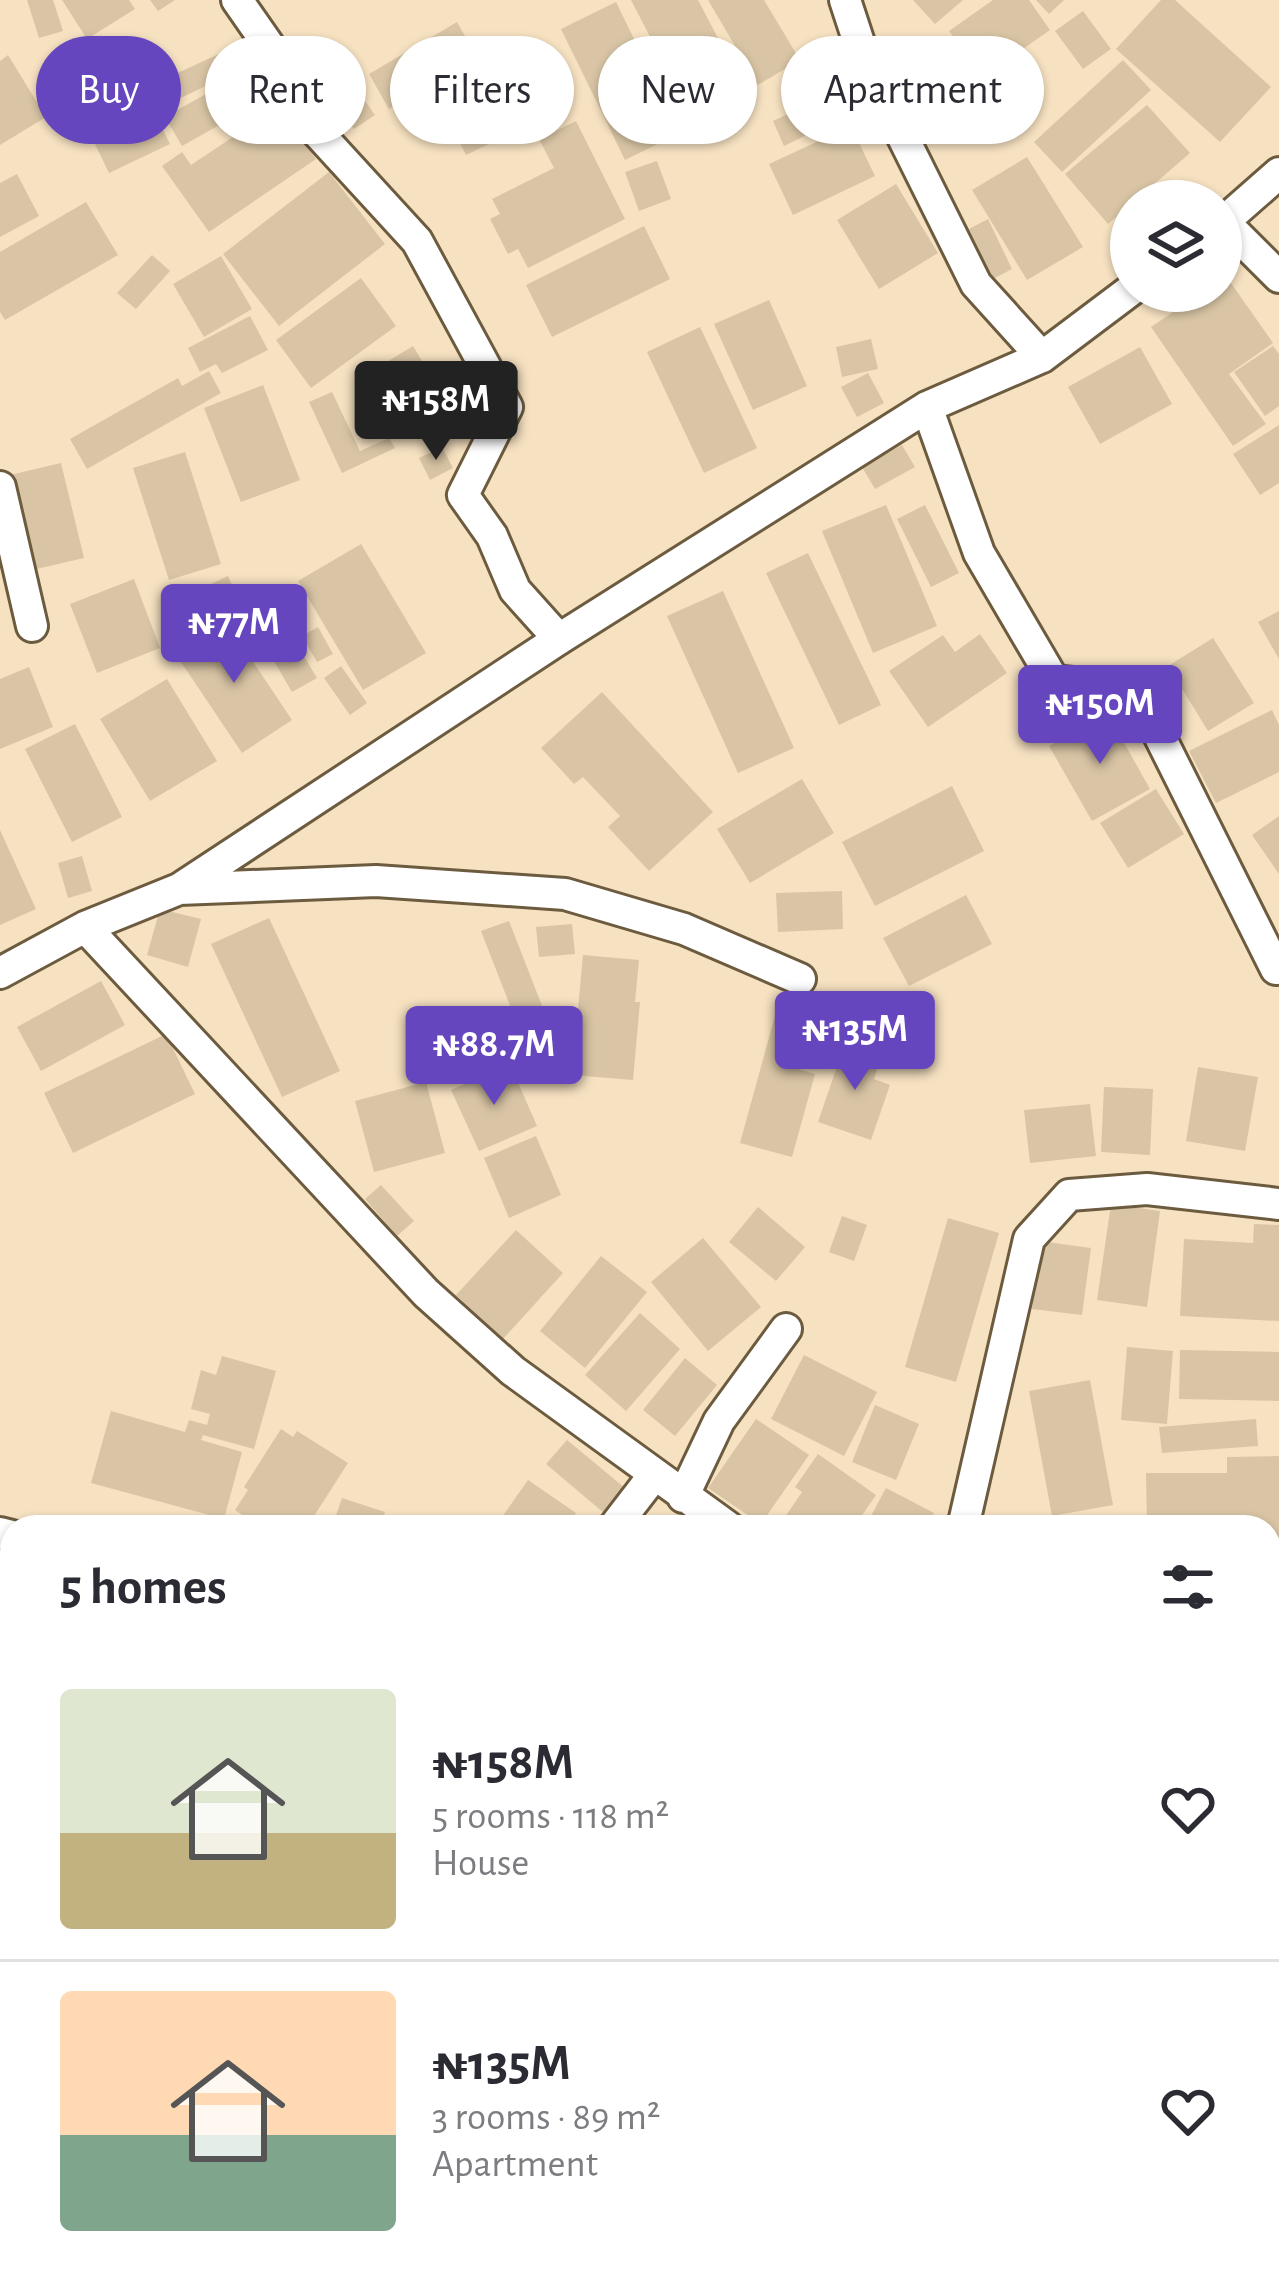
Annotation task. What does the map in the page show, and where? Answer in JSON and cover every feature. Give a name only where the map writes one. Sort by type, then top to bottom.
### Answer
[{"type":"street","points":[[237,0],[281,64],[318,133],[417,242],[507,407],[463,495],[492,536],[515,590],[559,639]]},
{"type":"street","points":[[845,0],[866,61],[976,284],[1042,357]]},
{"type":"street","points":[[1242,205],[1279,173]]},
{"type":"street","points":[[1242,242],[1279,277]]},
{"type":"street","points":[[0,974],[85,927],[179,889],[559,639],[927,407],[1042,357],[1110,306]]},
{"type":"street","points":[[927,407],[979,553],[1054,681],[1145,691],[1156,729],[1276,970]]},
{"type":"street","points":[[0,487],[32,626]]},
{"type":"street","points":[[179,889],[376,881],[565,894],[684,929],[800,979]]},
{"type":"street","points":[[85,927],[426,1293],[513,1371],[710,1515]]},
{"type":"street","points":[[966,1515],[1029,1239],[1069,1195],[1147,1190],[1279,1204]]},
{"type":"street","points":[[683,1497],[719,1420],[786,1329]]},
{"type":"street","points":[[623,1515],[654,1475]]},
{"type":"building","points":[[27,0],[53,0],[63,31],[38,36]]},
{"type":"building","points":[[62,0],[129,0],[135,9],[85,36]]},
{"type":"building","points":[[150,0],[175,0],[158,11]]},
{"type":"building","points":[[631,0],[698,0],[717,36],[650,36]]},
{"type":"building","points":[[708,0],[764,0],[786,36],[781,36],[781,71],[758,85],[757,36],[729,36]]},
{"type":"building","points":[[913,0],[963,0],[935,24]]},
{"type":"building","points":[[993,0],[1029,0],[1050,30],[1041,36],[953,36],[949,31]]},
{"type":"building","points":[[1036,0],[1064,0],[1049,14]]},
{"type":"building","points":[[1161,0],[1175,0],[1271,87],[1220,142],[1116,49]]},
{"type":"building","points":[[616,2],[633,36],[598,36],[598,105],[574,56],[574,36],[564,36],[561,29]]},
{"type":"building","points":[[1083,11],[1111,49],[1083,69],[1055,31]]},
{"type":"building","points":[[457,22],[465,36],[433,36]]},
{"type":"building","points":[[8,55],[36,101],[36,123],[0,145],[0,61]]},
{"type":"building","points":[[205,60],[205,86],[181,98],[181,71]]},
{"type":"building","points":[[1123,60],[1151,90],[1062,172],[1036,144],[1044,144],[1044,133]]},
{"type":"building","points":[[390,62],[389,109],[369,74]]},
{"type":"building","points":[[205,95],[205,133],[182,146],[181,144],[181,108]]},
{"type":"building","points":[[1147,105],[1190,153],[1159,180],[1110,180],[1108,224],[1065,174]]},
{"type":"building","points":[[574,122],[625,219],[528,268],[518,249],[508,254],[490,219],[500,214],[492,199],[554,168],[542,144],[574,144]]},
{"type":"building","points":[[95,144],[170,144],[109,173]]},
{"type":"building","points":[[222,144],[306,144],[316,159],[209,232],[162,166],[182,152],[191,165]]},
{"type":"building","points":[[460,144],[489,144],[466,155]]},
{"type":"building","points":[[617,144],[658,144],[625,160]]},
{"type":"building","points":[[812,144],[860,144],[875,176],[793,215],[769,164]]},
{"type":"building","points":[[1027,157],[1083,247],[1027,280],[972,190]]},
{"type":"building","points":[[657,161],[671,199],[639,211],[625,172]]},
{"type":"building","points":[[329,172],[385,244],[279,326],[223,254]]},
{"type":"building","points":[[17,174],[39,216],[0,237],[0,183]]},
{"type":"building","points":[[896,184],[938,253],[879,289],[837,220]]},
{"type":"building","points":[[86,202],[118,255],[5,320],[0,312],[0,252]]},
{"type":"building","points":[[988,219],[1012,269],[993,279],[969,229]]},
{"type":"building","points":[[644,226],[670,279],[552,337],[526,285]]},
{"type":"building","points":[[152,255],[170,271],[136,309],[117,293]]},
{"type":"building","points":[[221,256],[252,309],[204,337],[173,284]]},
{"type":"building","points":[[361,278],[396,326],[311,388],[276,340]]},
{"type":"building","points":[[1242,299],[1273,343],[1229,374],[1266,424],[1233,446],[1151,327],[1173,312],[1242,312]]},
{"type":"building","points":[[769,300],[807,386],[753,410],[714,324]]},
{"type":"building","points":[[250,316],[268,350],[222,373],[216,364],[200,372],[188,348]]},
{"type":"building","points":[[700,327],[757,448],[704,473],[647,352]]},
{"type":"building","points":[[871,339],[878,369],[842,377],[836,347]]},
{"type":"building","points":[[413,346],[441,393],[391,424],[362,377]]},
{"type":"building","points":[[1273,346],[1279,354],[1279,406],[1265,416],[1234,372]]},
{"type":"building","points":[[1140,347],[1172,404],[1100,444],[1068,387]]},
{"type":"building","points":[[209,371],[221,393],[87,469],[70,439],[178,378],[182,386]]},
{"type":"building","points":[[868,373],[884,403],[857,417],[841,387]]},
{"type":"building","points":[[263,385],[300,480],[241,502],[204,408]]},
{"type":"building","points":[[332,392],[360,451],[389,438],[395,448],[342,473],[309,402]]},
{"type":"building","points":[[1279,425],[1279,483],[1260,495],[1233,454]]},
{"type":"building","points":[[902,445],[915,467],[875,489],[862,467]]},
{"type":"building","points":[[442,447],[453,468],[430,480],[419,458]]},
{"type":"building","points":[[185,452],[221,564],[169,580],[133,468]]},
{"type":"building","points":[[61,463],[84,558],[32,570],[10,475]]},
{"type":"building","points":[[886,505],[937,626],[873,653],[822,531]]},
{"type":"building","points":[[925,505],[959,573],[931,587],[897,519]]},
{"type":"building","points":[[361,544],[426,653],[363,690],[298,581]]},
{"type":"building","points":[[808,553],[881,705],[839,725],[766,573]]},
{"type":"building","points":[[228,576],[238,598],[185,623],[175,601]]},
{"type":"building","points":[[134,579],[160,648],[97,673],[70,604]]},
{"type":"building","points":[[723,591],[794,748],[738,773],[667,616]]},
{"type":"building","points":[[1279,611],[1279,659],[1258,622]]},
{"type":"building","points":[[225,620],[292,720],[242,753],[175,653]]},
{"type":"building","points":[[318,627],[333,654],[317,662],[302,636]]},
{"type":"building","points":[[980,634],[1007,673],[928,727],[889,671],[943,635],[955,652]]},
{"type":"building","points":[[292,636],[317,678],[292,692],[268,651]]},
{"type":"building","points":[[1213,638],[1254,703],[1208,731],[1168,666]]},
{"type":"building","points":[[341,666],[367,703],[350,715],[324,678]]},
{"type":"building","points":[[29,667],[53,727],[0,749],[0,679]]},
{"type":"building","points":[[167,679],[217,761],[150,801],[100,719]]},
{"type":"building","points":[[602,692],[713,812],[649,871],[608,827],[620,816],[583,777],[574,784],[541,748]]},
{"type":"building","points":[[1272,710],[1279,725],[1279,772],[1216,803],[1189,751]]},
{"type":"building","points":[[1108,714],[1150,789],[1092,821],[1049,746]]},
{"type":"building","points":[[75,724],[122,817],[72,842],[25,749]]},
{"type":"building","points":[[802,779],[834,833],[750,883],[717,829]]},
{"type":"building","points":[[952,786],[984,851],[875,906],[842,842]]},
{"type":"building","points":[[1156,789],[1184,834],[1128,868],[1100,823]]},
{"type":"building","points":[[1279,816],[1279,874],[1252,835]]},
{"type":"building","points":[[0,830],[36,909],[0,925]]},
{"type":"building","points":[[82,856],[92,891],[68,898],[58,863]]},
{"type":"building","points":[[842,891],[843,929],[778,932],[776,893]]},
{"type":"building","points":[[966,895],[992,944],[909,986],[883,938]]},
{"type":"building","points":[[160,909],[201,919],[188,967],[147,955]]},
{"type":"building","points":[[269,918],[340,1071],[282,1097],[211,944]]},
{"type":"building","points":[[509,921],[553,1034],[525,1044],[481,931]]},
{"type":"building","points":[[572,924],[575,954],[539,957],[536,927]]},
{"type":"building","points":[[583,955],[639,960],[633,1080],[572,1075]]},
{"type":"building","points":[[101,981],[125,1025],[41,1071],[17,1027]]},
{"type":"building","points":[[776,1012],[830,1026],[819,1064],[800,1059],[798,1069],[815,1074],[792,1157],[740,1143]]},
{"type":"building","points":[[166,1034],[195,1094],[73,1153],[44,1093]]},
{"type":"building","points":[[846,1040],[882,1053],[874,1079],[890,1085],[871,1140],[818,1122]]},
{"type":"building","points":[[510,1064],[537,1126],[479,1151],[451,1090]]},
{"type":"building","points":[[1198,1067],[1258,1077],[1245,1151],[1186,1141]]},
{"type":"building","points":[[426,1082],[445,1153],[374,1172],[355,1101]]},
{"type":"building","points":[[1104,1087],[1153,1089],[1150,1155],[1101,1152]]},
{"type":"building","points":[[1090,1104],[1096,1156],[1030,1163],[1024,1110]]},
{"type":"building","points":[[536,1136],[561,1195],[509,1218],[484,1158]]},
{"type":"building","points":[[381,1185],[414,1221],[397,1236],[365,1199]]},
{"type":"building","points":[[1111,1204],[1160,1211],[1147,1307],[1097,1300]]},
{"type":"building","points":[[758,1207],[805,1247],[776,1281],[729,1242]]},
{"type":"building","points":[[842,1216],[867,1225],[854,1261],[829,1252]]},
{"type":"building","points":[[948,1218],[999,1233],[956,1382],[905,1367]]},
{"type":"building","points":[[1254,1224],[1279,1225],[1279,1321],[1180,1316],[1184,1239],[1253,1243]]},
{"type":"building","points":[[516,1230],[563,1273],[503,1339],[456,1295]]},
{"type":"building","points":[[703,1238],[761,1307],[708,1351],[651,1282]]},
{"type":"building","points":[[1040,1241],[1091,1248],[1082,1315],[1032,1309]]},
{"type":"building","points":[[601,1256],[647,1292],[585,1368],[540,1331]]},
{"type":"building","points":[[640,1313],[680,1349],[626,1411],[585,1375]]},
{"type":"building","points":[[1127,1347],[1173,1351],[1167,1424],[1121,1420]]},
{"type":"building","points":[[1180,1350],[1279,1352],[1279,1401],[1179,1399]]},
{"type":"building","points":[[804,1355],[877,1392],[844,1456],[771,1419]]},
{"type":"building","points":[[222,1356],[276,1371],[254,1449],[203,1435],[201,1440],[242,1452],[225,1515],[209,1515],[91,1483],[111,1411],[185,1432],[189,1420],[207,1425],[210,1414],[191,1409],[201,1370],[216,1375]]},
{"type":"building","points":[[685,1358],[717,1385],[675,1436],[643,1410]]},
{"type":"building","points":[[1090,1380],[1113,1505],[1052,1515],[1029,1391]]},
{"type":"building","points":[[875,1405],[919,1424],[896,1480],[852,1462]]},
{"type":"building","points":[[756,1419],[809,1455],[767,1515],[748,1515],[708,1488]]},
{"type":"building","points":[[1256,1419],[1258,1446],[1162,1453],[1159,1427]]},
{"type":"building","points":[[281,1429],[293,1437],[297,1431],[348,1463],[315,1515],[242,1515],[235,1510],[248,1490],[244,1487]]},
{"type":"building","points":[[567,1440],[625,1488],[604,1513],[546,1464]]},
{"type":"building","points":[[818,1454],[876,1495],[862,1515],[786,1515],[802,1492],[795,1487]]},
{"type":"building","points":[[1279,1456],[1279,1515],[1147,1515],[1146,1473],[1227,1473],[1227,1457]]},
{"type":"building","points":[[528,1480],[576,1513],[575,1515],[503,1515]]},
{"type":"building","points":[[886,1488],[934,1513],[933,1515],[871,1515]]},
{"type":"building","points":[[342,1498],[385,1512],[384,1515],[336,1515]]}]
